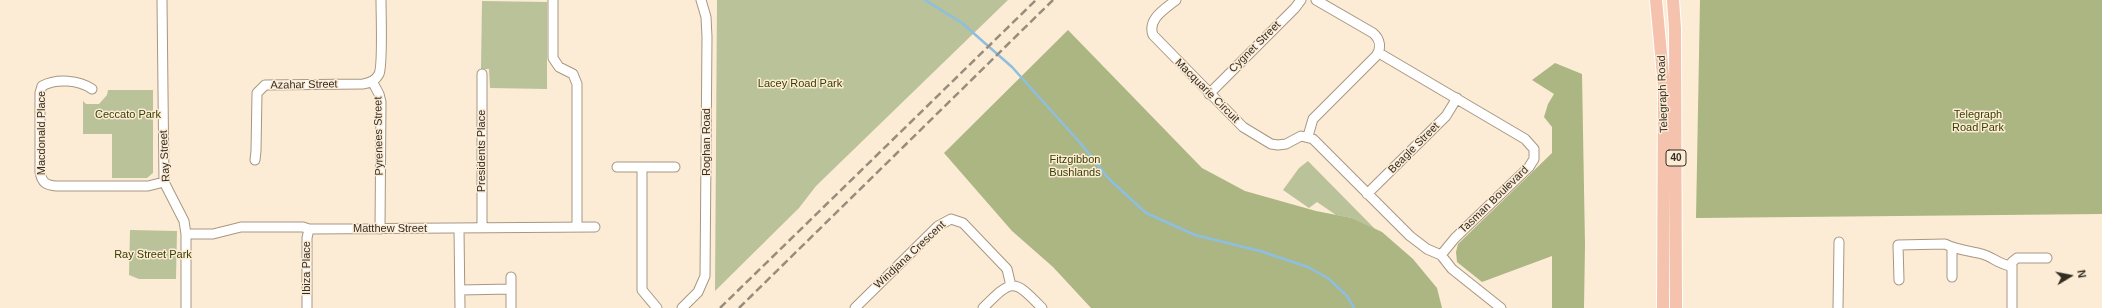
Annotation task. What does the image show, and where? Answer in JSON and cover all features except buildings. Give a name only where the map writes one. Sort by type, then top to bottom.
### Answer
[{"type":"main road","name":"Telegraph Road","points":[[1656,0],[1664,86],[1663,308]]},
{"type":"main road","name":"Telegraph Road","points":[[1673,0],[1675,35],[1676,308]]},
{"type":"street","name":"Ray Street","points":[[162,0],[164,182],[184,221],[186,234],[186,308]]},
{"type":"street","name":"Pyrenees Street","points":[[380,229],[380,102],[379,94],[372,81],[378,75],[380,70],[381,0]]},
{"type":"street","points":[[553,0],[553,58],[559,67],[574,74],[577,84],[577,227]]},
{"type":"street","name":"Roghan Road","points":[[682,308],[703,285],[705,271],[707,100],[706,26],[702,0]]},
{"type":"street","name":"Macquarie Circuit","points":[[1176,0],[1155,18],[1152,25],[1152,32],[1155,39],[1238,124],[1271,144],[1286,144],[1299,137],[1308,136]]},
{"type":"street","name":"Cygnet Street","points":[[1209,94],[1295,8],[1301,0]]},
{"type":"street","points":[[1316,0],[1373,33],[1379,42],[1379,52],[1313,119],[1308,136],[1313,139],[1419,244],[1427,249],[1441,254],[1452,269],[1501,308]]},
{"type":"street","name":"Tasman Boulevard","points":[[1379,52],[1530,142],[1534,148],[1534,156],[1529,167],[1455,238],[1441,254]]},
{"type":"street","name":"Presidents Place","points":[[482,74],[482,228]]},
{"type":"street","name":"Azahar Street","points":[[254,160],[256,151],[257,93],[265,85],[361,84],[372,81]]},
{"type":"street","name":"Macdonald Place","points":[[92,89],[82,82],[54,82],[42,86],[40,93],[41,180],[46,185],[56,186],[148,186],[164,182]]},
{"type":"street","name":"Beagle Street","points":[[1367,194],[1446,116],[1457,98]]},
{"type":"street","points":[[617,166],[675,167]]},
{"type":"street","points":[[642,166],[642,290],[657,308]]},
{"type":"street","name":"Windjana Crescent","points":[[854,308],[938,226],[951,219],[963,223],[1007,268],[1011,286]]},
{"type":"street","name":"Matthew Street","points":[[186,234],[213,234],[241,227],[303,227],[309,229],[460,229],[595,227]]},
{"type":"street","name":"Ibiza Place","points":[[307,308],[307,238],[309,229]]},
{"type":"street","points":[[460,229],[460,308]]},
{"type":"street","points":[[1838,308],[1839,242]]},
{"type":"street","points":[[1899,280],[1898,245],[1945,244],[1952,248],[1984,254],[2000,265],[2011,266]]},
{"type":"street","points":[[1952,248],[1952,277]]},
{"type":"street","points":[[2012,308],[2011,266],[2017,258],[2047,258]]},
{"type":"street","points":[[511,277],[511,308]]},
{"type":"street","points":[[984,308],[1002,289],[1011,286],[1022,288],[1042,308]]},
{"type":"street","points":[[460,290],[511,289]]},
{"type":"green space","name":"Lacey Road Park","points":[[717,0],[1008,0],[816,186],[799,208],[715,291]]},
{"type":"green space","name":"Telegraph Road Park","points":[[1700,0],[2102,0],[2102,214],[1696,218]]},
{"type":"green space","points":[[482,1],[547,2],[547,89],[490,88],[489,69],[481,69]]},
{"type":"green space","name":"Fitzgibbon Bushlands","points":[[1068,30],[1202,168],[1245,191],[1316,211],[1352,218],[1382,232],[1413,259],[1437,288],[1442,308],[1091,308],[1053,267],[1012,231],[944,153]]},
{"type":"green space","points":[[1555,63],[1582,74],[1585,245],[1584,308],[1552,308],[1552,256],[1482,282],[1457,262],[1456,252],[1458,244],[1552,153],[1552,127],[1544,117],[1548,104],[1554,94],[1532,80]]},
{"type":"green space","name":"Ceccato Park","points":[[108,90],[153,90],[153,173],[147,178],[112,178],[112,134],[83,134],[83,101],[86,104],[99,104],[107,95]]},
{"type":"green space","points":[[1308,161],[1375,229],[1352,218],[1336,215],[1317,202],[1309,208],[1283,190],[1299,168]]},
{"type":"green space","name":"Ray Street Park","points":[[130,230],[177,231],[176,279],[139,279],[129,275]]},
{"type":"waterway","points":[[925,0],[962,23],[1012,67],[1082,145],[1108,178],[1146,213],[1195,235],[1260,251],[1308,267],[1329,279],[1347,296],[1354,308]]},
{"type":"railway","points":[[720,308],[1036,0]]},
{"type":"railway","points":[[739,308],[1053,0]]}]
